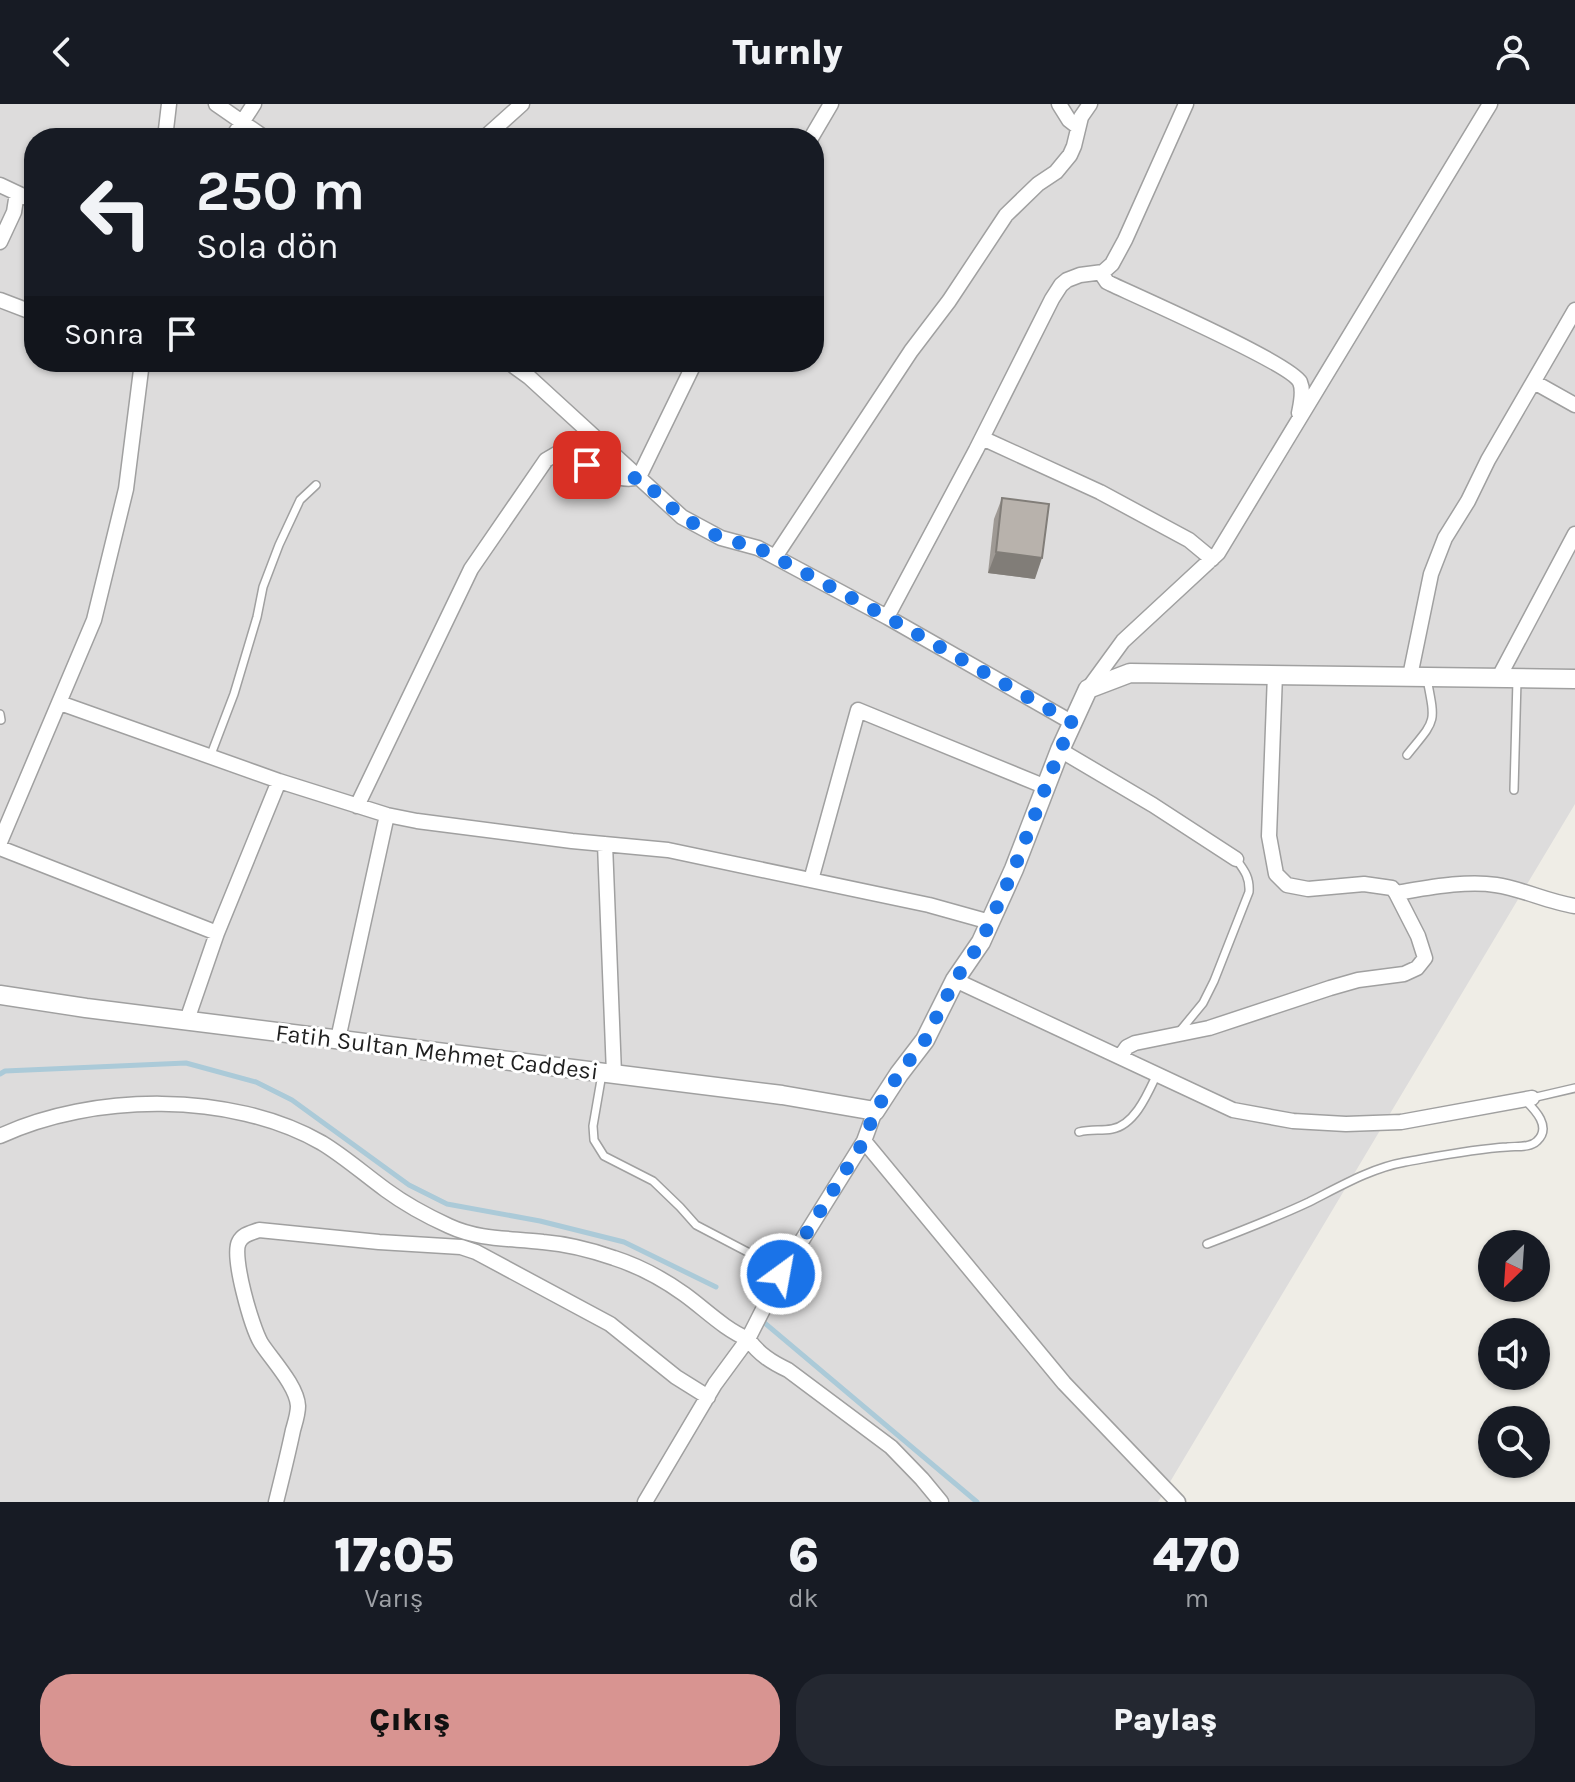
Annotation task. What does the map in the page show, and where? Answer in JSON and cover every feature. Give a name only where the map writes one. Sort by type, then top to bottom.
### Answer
[{"type":"street","points":[[166,128],[169,104]]},
{"type":"street","points":[[216,104],[250,128]]},
{"type":"street","points":[[238,128],[254,104]]},
{"type":"street","points":[[495,128],[522,104]]},
{"type":"street","points":[[817,128],[831,104]]},
{"type":"street","points":[[1059,104],[1069,120],[1078,127]]},
{"type":"street","points":[[775,557],[911,351],[949,301],[1006,215],[1038,184],[1056,172],[1070,155],[1081,117],[1090,104]]},
{"type":"street","points":[[887,617],[1061,285],[1080,275],[1101,273],[1112,264],[1186,104]]},
{"type":"street","points":[[645,1502],[708,1397],[748,1339],[781,1274],[864,1141],[875,1111],[925,1040],[955,980],[981,942],[1088,689],[1123,641],[1218,553],[1488,108],[1472,104]]},
{"type":"street","points":[[0,185],[24,196]]},
{"type":"street","points":[[0,242],[14,212],[17,193]]},
{"type":"street","points":[[1101,273],[1107,282],[1294,375],[1302,390],[1298,421]]},
{"type":"street","points":[[0,300],[24,309]]},
{"type":"street","points":[[1418,676],[1420,621],[1436,558],[1488,460],[1575,310]]},
{"type":"street","points":[[141,372],[126,489],[94,620],[0,845],[217,933]]},
{"type":"street","points":[[522,372],[682,517],[721,538],[758,548],[1073,723]]},
{"type":"street","points":[[357,806],[471,569],[546,460],[558,453],[616,477],[630,480],[639,477],[690,372]]},
{"type":"street","points":[[1534,382],[1575,405]]},
{"type":"street","points":[[982,438],[1100,492],[1189,540],[1212,559]]},
{"type":"street","points":[[1508,678],[1575,534]]},
{"type":"street","points":[[1088,689],[1130,673],[1575,679]]},
{"type":"street","points":[[1120,1057],[1127,1047],[1135,1043],[1209,1028],[1358,980],[1396,976],[1417,968],[1425,958],[1396,893],[1388,886],[1364,884],[1308,889],[1283,883],[1276,874],[1269,836],[1275,674]]},
{"type":"street","points":[[60,703],[279,781],[387,815],[668,850],[929,905],[990,922]]},
{"type":"street","points":[[811,880],[858,710],[1046,787]]},
{"type":"street","points":[[1060,750],[1236,859]]},
{"type":"street","points":[[187,1020],[217,933],[279,781]]},
{"type":"street","points":[[338,1039],[387,815]]},
{"type":"street","points":[[605,844],[608,1073]]},
{"type":"street","points":[[1396,893],[1493,884],[1558,904],[1575,906]]},
{"type":"street","points":[[955,980],[1233,1110],[1293,1121],[1346,1124],[1401,1122],[1528,1099]]},
{"type":"street","name":"Fatih Sultan Mehmet Caddesi","points":[[0,995],[782,1095],[875,1111]]},
{"type":"street","points":[[0,1136],[65,1113],[141,1104],[221,1109],[295,1130],[352,1163],[412,1207],[450,1226],[482,1237],[547,1242],[595,1251],[663,1280],[748,1339],[772,1363],[788,1370],[891,1447],[934,1500]]},
{"type":"street","points":[[864,1141],[1064,1383],[1178,1502]]},
{"type":"street","points":[[276,1502],[298,1405],[292,1388],[259,1339],[240,1275],[236,1250],[238,1243],[245,1235],[259,1230],[461,1247],[476,1252],[610,1324],[676,1377],[708,1397]]},
{"type":"lane","points":[[210,757],[234,694],[263,587],[279,545],[300,500],[316,485]]},
{"type":"lane","points":[[1407,755],[1429,729],[1433,718],[1418,676]]},
{"type":"lane","points":[[1508,678],[1514,790]]},
{"type":"lane","points":[[1176,1035],[1203,1003],[1249,892],[1247,874],[1236,859]]},
{"type":"lane","points":[[608,1073],[593,1126],[594,1140],[604,1156],[653,1181],[696,1225],[759,1258],[781,1274]]},
{"type":"lane","points":[[1079,1132],[1118,1128],[1129,1120],[1146,1097],[1157,1074]]},
{"type":"lane","points":[[1207,1244],[1394,1164],[1483,1148],[1529,1145],[1537,1141],[1543,1127],[1541,1118],[1528,1099],[1575,1088]]},
{"type":"shaded area","points":[[0,104],[1575,104],[1575,804],[1158,1502],[0,1502]]},
{"type":"building","points":[[1002,498],[1049,504],[1042,558],[996,552]]},
{"type":"waterway","points":[[0,1074],[5,1071],[186,1063],[256,1082],[292,1100],[409,1185],[447,1204],[540,1221],[624,1242],[716,1287]]},
{"type":"waterway","points":[[760,1319],[977,1502]]},
{"type":"route","points":[[587,465],[616,477],[630,480],[639,477],[682,517],[701,528],[721,538],[758,548],[1073,723],[981,942],[955,980],[925,1040],[875,1111],[864,1141],[781,1274]]}]
